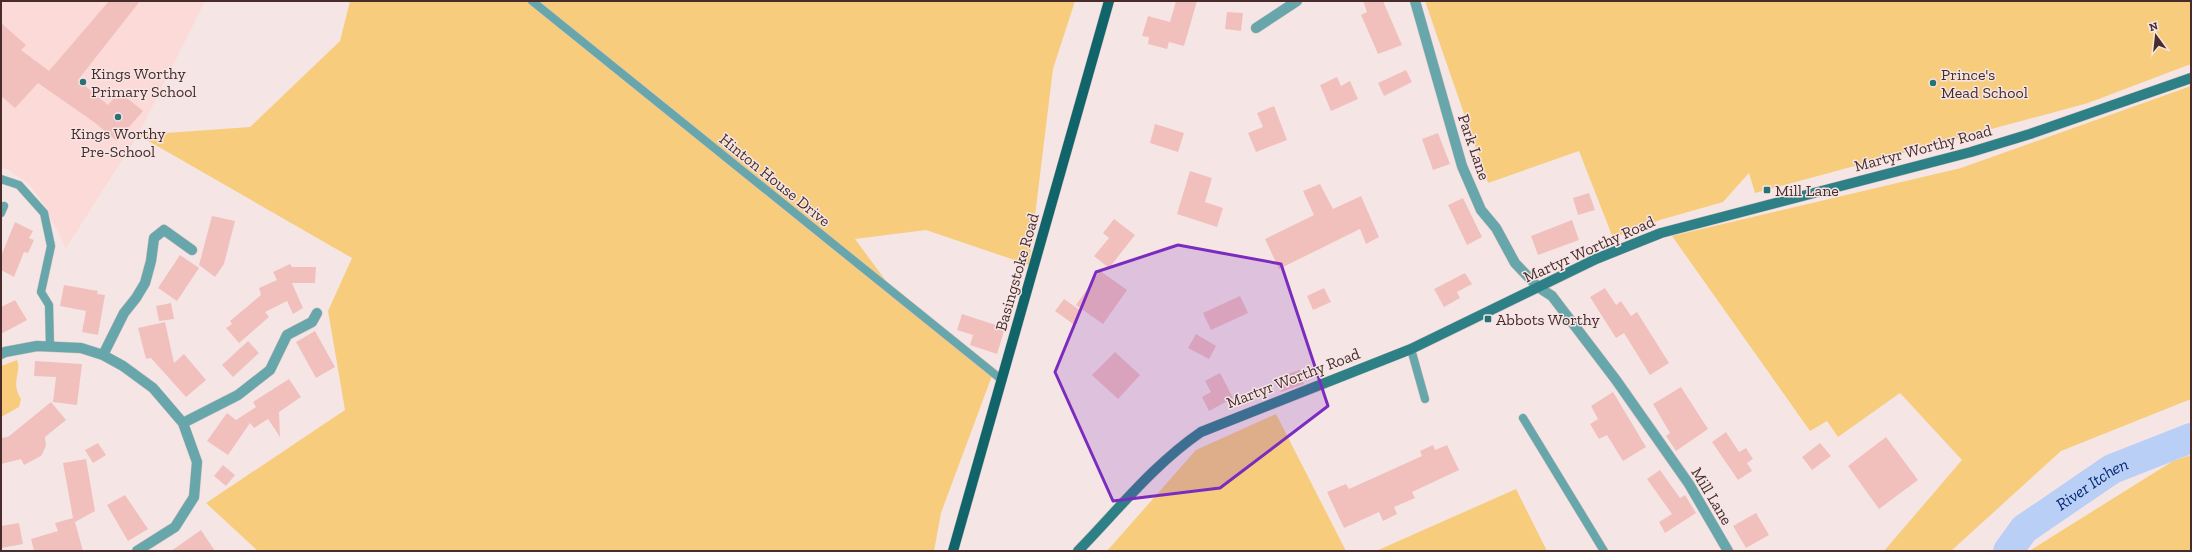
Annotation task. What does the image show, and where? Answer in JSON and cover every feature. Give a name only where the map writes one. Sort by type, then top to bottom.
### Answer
[{"type":"main road","name":"Basingstoke Road","points":[[953,551],[1109,1]]},
{"type":"main road","name":"Martyr Worthy Road","points":[[1078,551],[1153,469],[1174,450],[1201,432],[1411,349],[1596,259],[1661,233],[1971,152],[2030,134],[2191,78]]},
{"type":"street","points":[[1256,28],[1297,1]]},
{"type":"street","name":"Park Lane","points":[[1415,1],[1462,166],[1481,210],[1496,228],[1515,263],[1538,287]]},
{"type":"street","points":[[104,355],[124,313],[136,298],[145,283],[151,261],[154,238],[164,230],[192,250]]},
{"type":"street","name":"Mill Lane","points":[[1538,287],[1552,296],[1616,380],[1689,484],[1728,551]]},
{"type":"street","points":[[183,423],[238,395],[270,370],[287,335],[312,322],[317,314]]},
{"type":"street","points":[[1,354],[37,346],[50,346],[81,348],[104,355],[123,366],[152,388],[183,423],[197,462],[194,498],[175,526],[137,551]]},
{"type":"lane","name":"Hinton House Drive","points":[[532,1],[1002,380]]},
{"type":"lane","points":[[1,179],[18,185],[44,213],[51,246],[41,292],[49,304],[50,346]]},
{"type":"lane","points":[[1411,349],[1425,399]]},
{"type":"lane","points":[[1523,418],[1604,551]]},
{"type":"highlighted area","points":[[1178,245],[1281,264],[1328,406],[1220,488],[1113,501],[1055,372],[1096,272]]},
{"type":"shaded area","name":"Kings Worthy Primary School","points":[[1,1],[205,1],[138,135],[66,248],[43,203],[29,184],[7,169],[1,168]]},
{"type":"shaded area","points":[[350,1],[1075,1],[1053,69],[1029,265],[926,230],[855,239],[889,285],[993,373],[941,513],[934,551],[258,551],[206,503],[345,410],[328,311],[352,258],[138,135],[250,127],[340,41]]},
{"type":"shaded area","points":[[1425,1],[2191,1],[2191,64],[2088,103],[1755,193],[1749,173],[1723,202],[1660,220],[1613,238],[1579,151],[1488,183]]},
{"type":"shaded area","points":[[2191,86],[2191,399],[2061,451],[1951,551],[1884,551],[1962,460],[1900,393],[1838,437],[1827,421],[1810,431],[1672,236],[1961,168]]},
{"type":"shaded area","points":[[17,360],[18,369],[16,387],[21,399],[19,407],[1,417],[1,366]]},
{"type":"shaded area","points":[[1276,414],[1346,551],[1107,551],[1196,450]]},
{"type":"shaded area","points":[[2191,455],[2191,551],[2029,551],[2173,461]]},
{"type":"shaded area","points":[[1516,489],[1547,551],[1376,551]]},
{"type":"building","name":"Kings Worthy Primary School","points":[[109,1],[140,1],[78,80],[108,105],[119,92],[143,111],[117,141],[94,122],[38,83],[15,108],[1,96],[1,23],[26,45],[21,50],[49,71]]},
{"type":"building","points":[[1176,1],[1197,1],[1184,46],[1169,42],[1167,49],[1148,44],[1149,37],[1142,36],[1148,16],[1170,22]]},
{"type":"building","points":[[1363,1],[1383,1],[1402,45],[1378,54],[1361,15],[1367,12]]},
{"type":"building","points":[[1227,12],[1243,13],[1241,31],[1225,29]]},
{"type":"building","points":[[1406,70],[1412,82],[1384,96],[1378,83]]},
{"type":"building","points":[[1337,77],[1341,86],[1350,81],[1358,99],[1331,111],[1320,85]]},
{"type":"building","points":[[1274,106],[1287,140],[1256,152],[1248,133],[1263,127],[1257,113]]},
{"type":"building","points":[[1155,124],[1184,133],[1178,152],[1150,143]]},
{"type":"building","points":[[1438,133],[1450,164],[1433,170],[1422,139]]},
{"type":"building","points":[[1190,171],[1212,178],[1205,202],[1223,208],[1217,227],[1177,214]]},
{"type":"building","points":[[1320,184],[1333,209],[1361,196],[1379,237],[1366,244],[1360,229],[1279,269],[1265,239],[1314,215],[1303,191]]},
{"type":"building","points":[[1589,193],[1595,210],[1578,215],[1573,198]]},
{"type":"building","points":[[1463,198],[1482,237],[1467,245],[1448,205]]},
{"type":"building","points":[[212,216],[235,221],[224,264],[215,277],[199,265]]},
{"type":"building","points":[[1114,219],[1135,235],[1109,268],[1094,256],[1109,238],[1103,233]]},
{"type":"building","points":[[1572,220],[1579,240],[1538,255],[1531,236]]},
{"type":"building","points":[[15,222],[33,231],[29,238],[34,240],[28,253],[24,252],[14,277],[1,270],[1,256]]},
{"type":"building","points":[[180,255],[199,268],[177,301],[158,288]]},
{"type":"building","points":[[290,264],[292,267],[316,267],[315,283],[292,283],[303,308],[293,314],[287,301],[265,312],[269,317],[239,343],[226,328],[232,324],[230,321],[261,295],[259,288],[277,280],[273,272]]},
{"type":"building","points":[[1100,271],[1127,290],[1103,324],[1076,305]]},
{"type":"building","points":[[1465,273],[1472,284],[1457,292],[1460,298],[1444,307],[1434,289]]},
{"type":"building","points":[[64,285],[98,291],[97,294],[105,295],[98,335],[82,332],[86,311],[60,306]]},
{"type":"building","points":[[1324,288],[1331,302],[1313,310],[1307,296]]},
{"type":"building","points":[[1605,288],[1616,305],[1621,301],[1631,316],[1637,312],[1669,363],[1650,375],[1624,333],[1616,338],[1590,297]]},
{"type":"building","points":[[1240,296],[1248,313],[1211,330],[1203,313]]},
{"type":"building","points":[[1064,299],[1081,311],[1073,324],[1055,311]]},
{"type":"building","points":[[15,300],[27,320],[1,334],[1,307]]},
{"type":"building","points":[[171,303],[174,319],[159,321],[156,306]]},
{"type":"building","points":[[962,314],[1005,328],[997,354],[970,345],[973,335],[957,330]]},
{"type":"building","points":[[165,322],[174,363],[184,354],[206,380],[186,397],[151,358],[146,359],[138,328]]},
{"type":"building","points":[[315,331],[335,367],[316,378],[296,342]]},
{"type":"building","points":[[1196,334],[1216,346],[1209,359],[1188,348]]},
{"type":"building","points":[[248,341],[259,353],[233,377],[222,365]]},
{"type":"building","points":[[1115,352],[1140,375],[1118,399],[1092,375]]},
{"type":"building","points":[[35,361],[82,364],[77,405],[53,402],[56,377],[34,376]]},
{"type":"building","points":[[1300,370],[1304,384],[1281,392],[1277,377]]},
{"type":"building","points":[[1220,373],[1233,398],[1209,411],[1202,397],[1211,392],[1205,381]]},
{"type":"building","points":[[289,379],[301,397],[279,412],[280,437],[268,419],[254,428],[250,423],[228,455],[207,441],[227,413],[236,420],[256,407],[253,402]]},
{"type":"building","points":[[1681,387],[1708,429],[1676,451],[1666,436],[1670,433],[1653,404]]},
{"type":"building","points":[[1613,392],[1646,447],[1623,461],[1607,435],[1599,439],[1590,424],[1598,419],[1591,406]]},
{"type":"building","points":[[51,402],[66,420],[45,437],[46,446],[41,456],[24,465],[21,459],[1,464],[1,438],[8,437]]},
{"type":"building","points":[[1726,432],[1739,452],[1746,448],[1753,459],[1747,463],[1752,471],[1738,480],[1712,442]]},
{"type":"building","points":[[1886,437],[1918,480],[1879,509],[1848,466]]},
{"type":"building","points":[[98,443],[106,455],[93,463],[85,450]]},
{"type":"building","points":[[1820,443],[1831,456],[1812,470],[1802,457]]},
{"type":"building","points":[[1433,445],[1435,450],[1447,445],[1459,470],[1412,492],[1415,498],[1394,507],[1397,514],[1383,521],[1379,512],[1344,528],[1327,492],[1346,484],[1349,489],[1422,456],[1420,451]]},
{"type":"building","points":[[86,459],[95,511],[75,522],[83,551],[34,551],[31,539],[58,531],[55,523],[73,518],[63,463]]},
{"type":"building","points":[[223,465],[235,475],[226,486],[214,476]]},
{"type":"building","points":[[1660,470],[1680,498],[1685,495],[1696,513],[1665,533],[1659,522],[1672,514],[1647,479]]},
{"type":"building","points":[[125,495],[148,529],[128,541],[107,505]]},
{"type":"building","points":[[1756,513],[1769,535],[1746,548],[1733,526]]},
{"type":"building","points":[[19,523],[23,544],[1,548],[1,526]]},
{"type":"building","points":[[201,530],[215,551],[171,551]]},
{"type":"waterway","name":"River Itchen","points":[[2008,551],[2024,529],[2112,469],[2191,438]]},
{"type":"place","name":"Kings Worthy Primary School","points":[[83,82]]},
{"type":"place","name":"Prince's Mead School","points":[[1933,83]]},
{"type":"place","name":"Kings Worthy Pre-School","points":[[118,117]]},
{"type":"place","name":"Mill Lane","points":[[1767,190]]},
{"type":"place","name":"Abbots Worthy","points":[[1488,319]]}]
